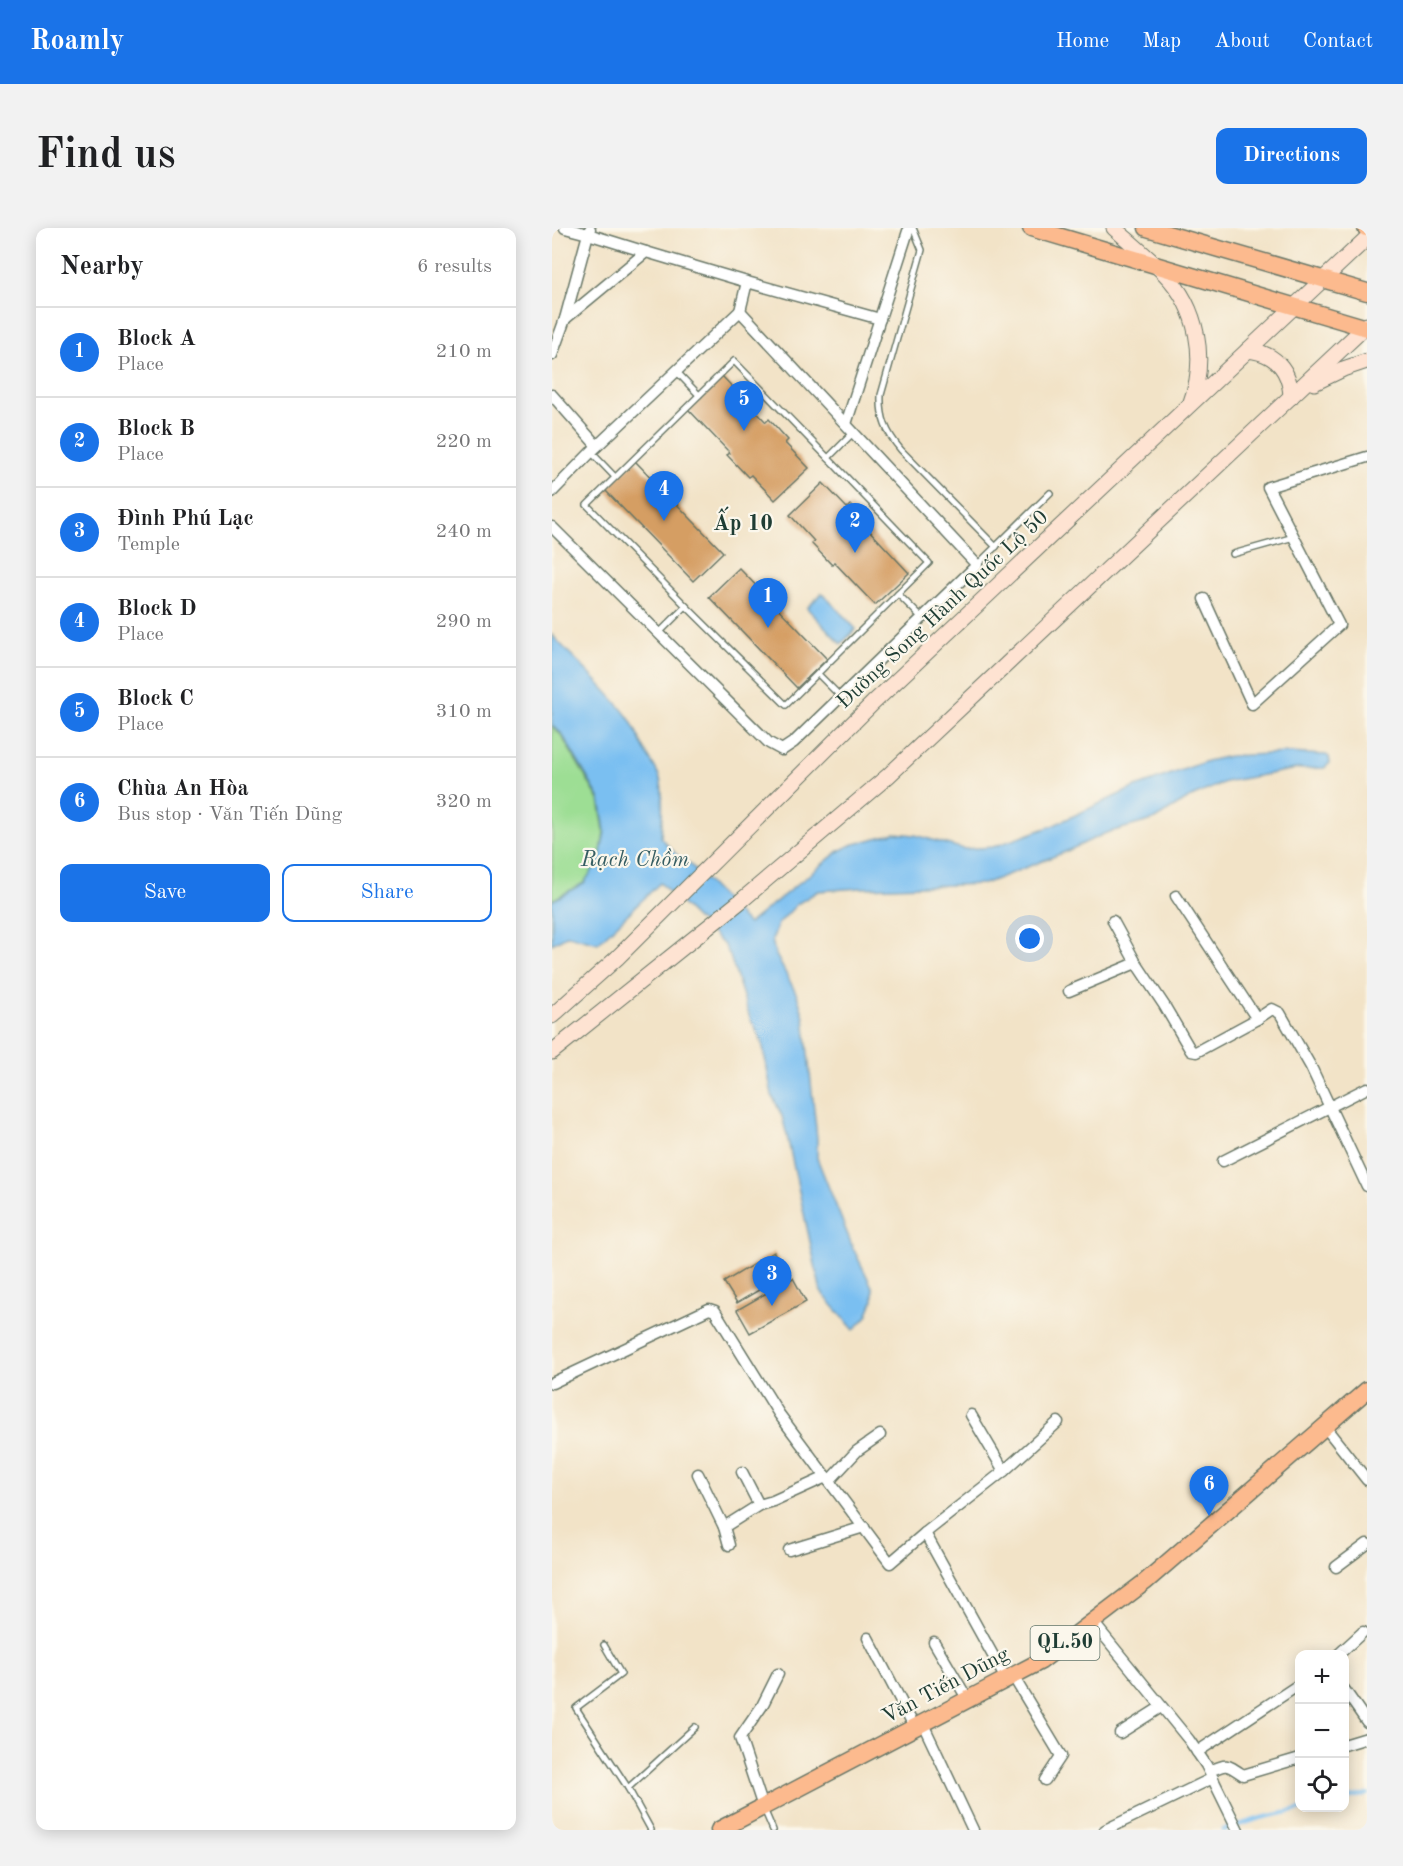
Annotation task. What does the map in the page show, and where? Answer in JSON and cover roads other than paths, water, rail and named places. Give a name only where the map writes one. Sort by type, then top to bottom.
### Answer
[{"type":"main road","points":[[1031,228],[1366,327]]},
{"type":"main road","points":[[1114,228],[1166,275],[1188,309],[1197,335],[1198,371],[1190,405]]},
{"type":"main road","points":[[1147,228],[1367,292]]},
{"type":"main road","name":"Đường Song Hành Quốc Lộ 50","points":[[552,1016],[617,958],[873,704],[1367,238]]},
{"type":"main road","points":[[552,1052],[842,817],[910,756],[1366,327]]},
{"type":"main road","points":[[1248,350],[1265,354],[1279,364],[1289,379],[1291,397]]},
{"type":"main road","points":[[1291,397],[1325,377],[1367,361]]},
{"type":"main road","name":"Văn Tiến Dũng","points":[[719,1830],[1041,1660],[1145,1582],[1367,1390]]},
{"type":"street","points":[[565,228],[589,231],[646,252],[880,319]]},
{"type":"street","points":[[849,429],[880,319],[911,228]]},
{"type":"street","points":[[552,355],[566,319],[589,231]]},
{"type":"street","points":[[566,319],[646,252]]},
{"type":"street","points":[[552,492],[594,449],[740,311],[747,282]]},
{"type":"street","points":[[552,527],[770,743],[782,750],[794,742],[976,565],[740,311]]},
{"type":"street","points":[[552,395],[594,449]]},
{"type":"street","points":[[1204,599],[1252,704],[1340,626],[1268,487],[1367,457]]},
{"type":"street","points":[[1176,896],[1257,1019]]},
{"type":"street","points":[[1113,921],[1136,963],[1191,1051],[1196,1053],[1272,1009],[1280,1013],[1311,1067],[1367,1186]]},
{"type":"street","points":[[1069,991],[1136,963]]},
{"type":"street","points":[[1224,1161],[1367,1088]]},
{"type":"street","points":[[552,1383],[709,1309],[715,1311],[779,1414],[890,1563],[1004,1471],[1058,1422]]},
{"type":"street","points":[[971,1415],[1004,1471]]},
{"type":"street","points":[[1325,1427],[1367,1480]]},
{"type":"street","points":[[724,1527],[759,1505],[828,1479],[857,1450],[880,1435]]},
{"type":"street","points":[[742,1472],[759,1505]]},
{"type":"street","points":[[698,1474],[724,1527],[729,1545]]},
{"type":"street","points":[[789,1550],[864,1527]]},
{"type":"street","points":[[925,1533],[1010,1677],[1061,1756],[1045,1780]]},
{"type":"street","points":[[1336,1568],[1367,1544]]},
{"type":"street","points":[[1093,1622],[1197,1752],[1224,1798],[1238,1830]]},
{"type":"street","points":[[1343,1650],[1363,1632]]},
{"type":"street","points":[[868,1638],[919,1726],[973,1830]]},
{"type":"street","points":[[934,1642],[968,1700]]},
{"type":"street","points":[[763,1807],[740,1738],[762,1707],[778,1674]]},
{"type":"street","points":[[1197,1752],[1295,1687]]},
{"type":"street","points":[[1349,1696],[1367,1722]]},
{"type":"street","points":[[1120,1733],[1161,1707]]},
{"type":"street","points":[[1349,1743],[1367,1738]]},
{"type":"street","points":[[1105,1830],[1211,1775],[1223,1765],[1228,1765],[1243,1774],[1295,1759]]},
{"type":"lane","points":[[911,228],[922,250],[881,395],[882,422],[890,437],[901,450],[996,547]]},
{"type":"lane","points":[[734,361],[828,458],[929,563],[786,705],[587,505],[734,361]]},
{"type":"lane","points":[[676,371],[699,395]]},
{"type":"lane","points":[[828,458],[849,429]]},
{"type":"lane","points":[[594,449],[615,477]]},
{"type":"lane","points":[[976,565],[1050,493]]},
{"type":"lane","points":[[1233,554],[1294,537]]},
{"type":"lane","points":[[898,594],[922,618]]},
{"type":"lane","points":[[658,633],[686,606]]},
{"type":"lane","points":[[818,674],[841,697]]},
{"type":"lane","points":[[604,1645],[621,1674],[576,1708],[628,1788],[651,1830]]},
{"type":"lane","points":[[628,1788],[695,1727]]},
{"type":"lane","points":[[763,1807],[773,1830]]},
{"type":"water","points":[[822,593],[856,629],[841,644],[807,608]]},
{"type":"water","name":"Rạch Chồm","points":[[552,635],[610,696],[633,726],[660,779],[663,804],[661,838],[676,854],[690,864],[748,924],[839,851],[851,845],[895,833],[915,835],[964,849],[993,847],[1052,826],[1133,788],[1207,761],[1230,756],[1288,753],[1326,755],[1330,763],[1324,768],[1296,769],[1225,782],[1189,798],[1153,820],[1106,833],[984,884],[818,891],[797,904],[778,924],[772,940],[775,953],[797,995],[804,1017],[817,1138],[817,1158],[853,1248],[873,1289],[873,1301],[867,1316],[854,1330],[821,1292],[787,1136],[782,1116],[772,1095],[762,1042],[750,1018],[730,956],[724,945],[660,883],[598,943],[568,935],[552,944],[552,901],[584,883],[600,859],[605,831],[600,799],[562,734],[552,725]]},
{"type":"waterway","points":[[1349,1798],[1367,1794]]},
{"type":"waterway","points":[[1223,1830],[1295,1811]]},
{"type":"place","name":"Block C","points":[[744,431]]},
{"type":"place","name":"Block D","points":[[664,521]]},
{"type":"place","name":"Block B","points":[[855,553]]},
{"type":"place","name":"Block A","points":[[768,628]]},
{"type":"place","name":"Đình Phú Lạc","points":[[772,1306]]},
{"type":"place","name":"Chùa An Hòa","points":[[1209,1516]]},
{"type":"district","name":"Ấp 10","points":[[743,524]]}]
